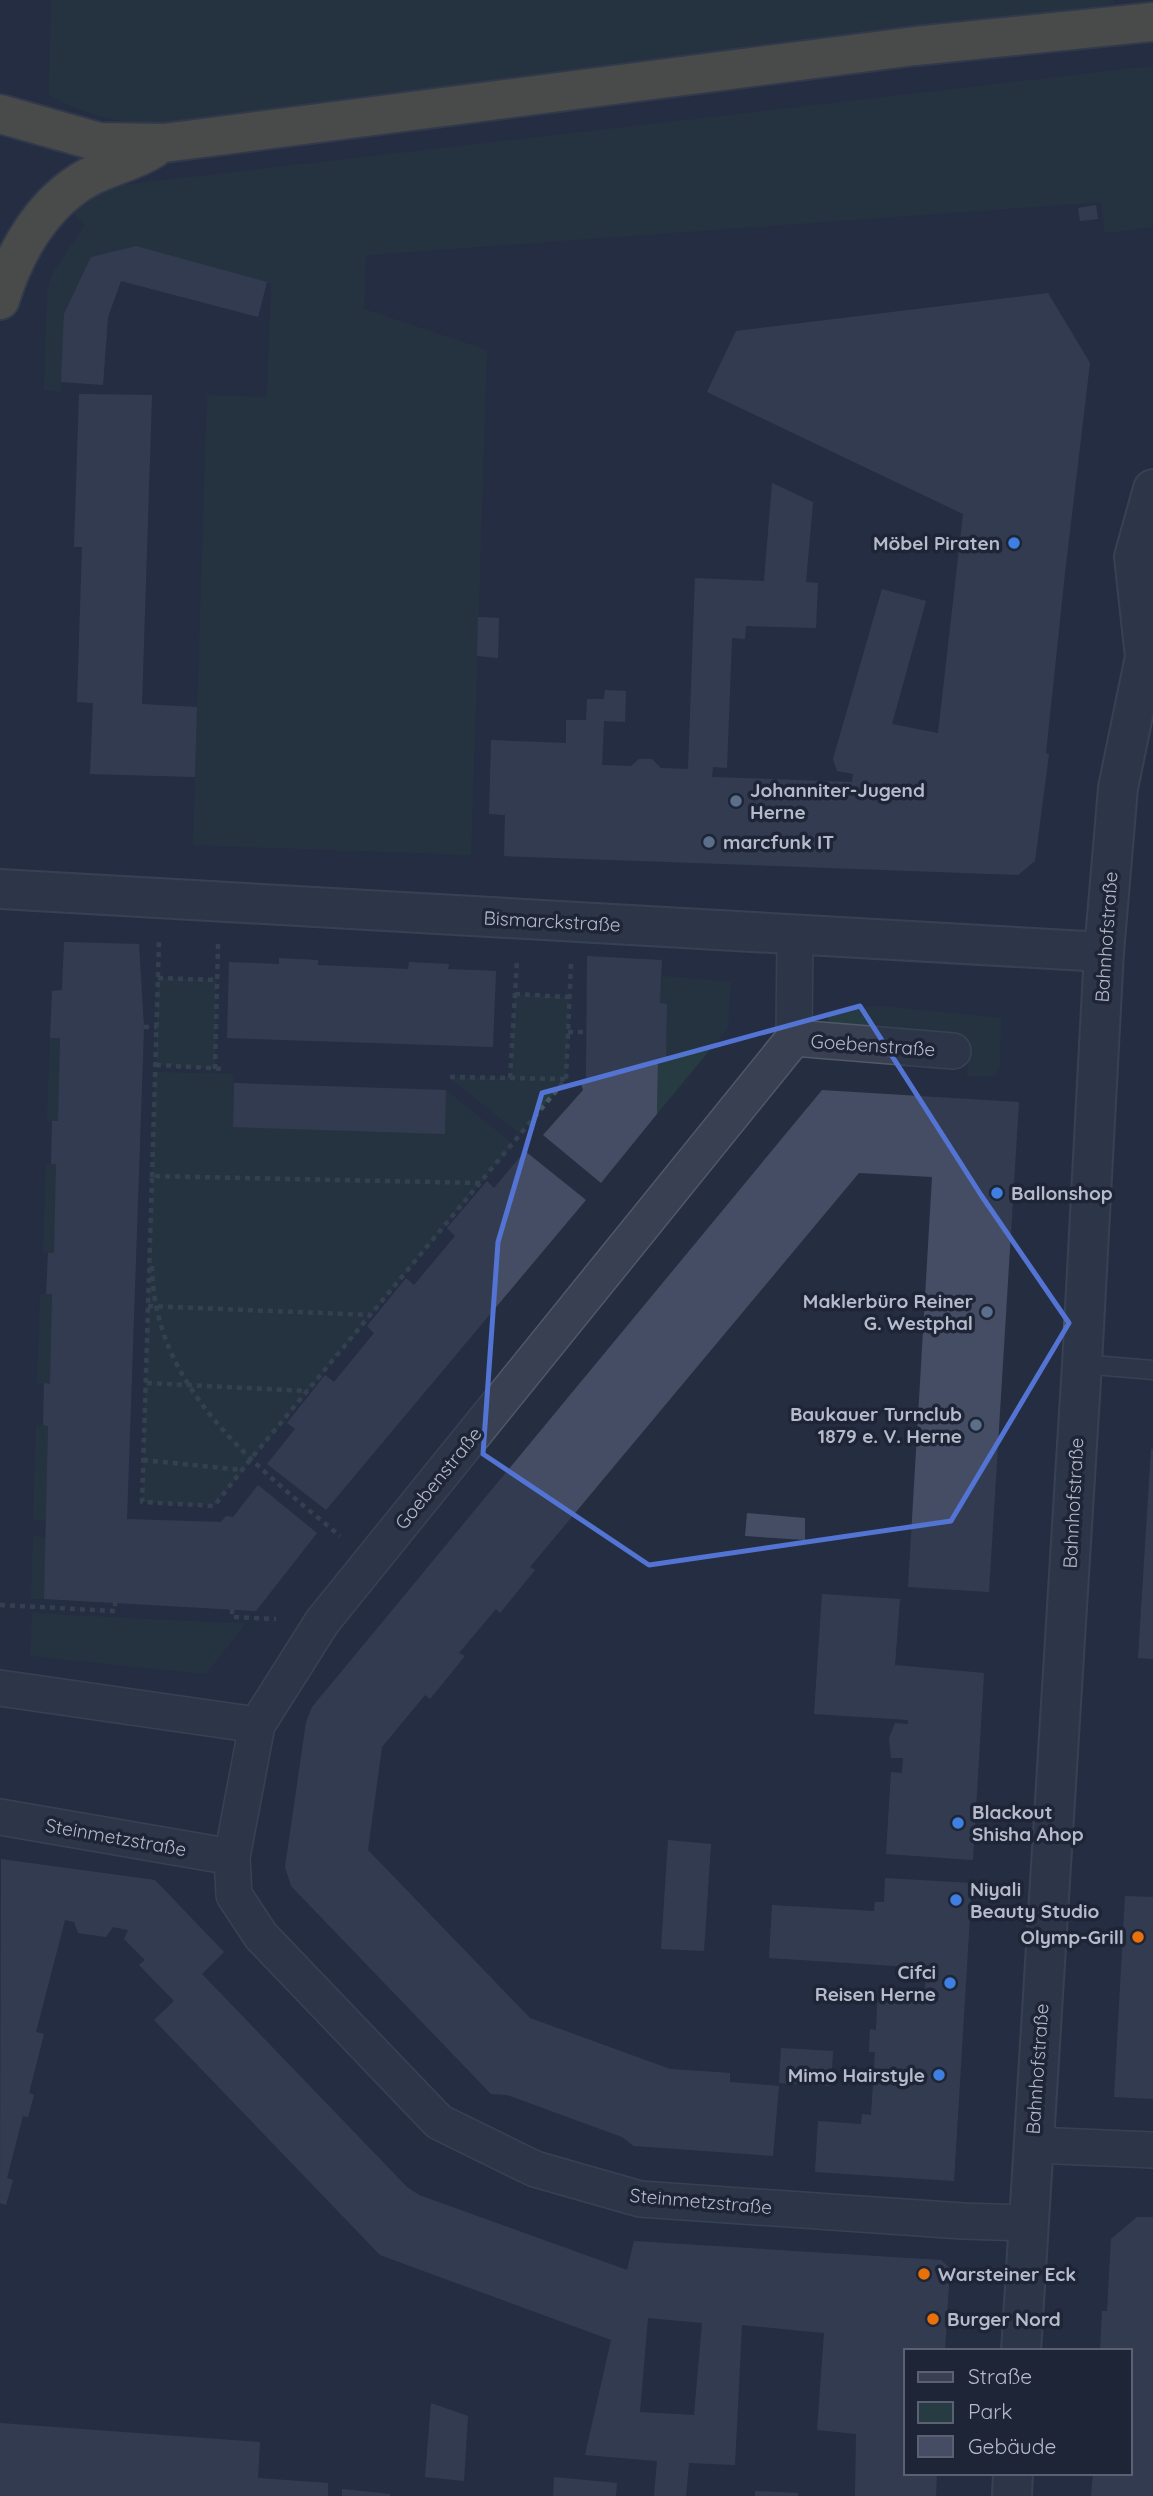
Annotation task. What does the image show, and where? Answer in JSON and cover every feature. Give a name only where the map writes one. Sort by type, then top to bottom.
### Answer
[{"type":"highway","points":[[0,114],[99,142],[164,143],[915,46],[1153,22]]},
{"type":"highway","points":[[0,300],[20,252],[53,203],[88,177],[142,156],[164,143]]},
{"type":"street","name":"Bahnhofstraße","points":[[1021,2349],[1082,1364],[1104,952],[1118,788],[1150,653],[1134,557],[1153,489]]},
{"type":"street","name":"Bismarckstraße","points":[[0,890],[1104,952]]},
{"type":"street","name":"Goebenstraße","points":[[257,1725],[322,1622],[794,1038],[795,935]]},
{"type":"street","name":"Goebenstraße","points":[[794,1038],[953,1051]]},
{"type":"street","points":[[0,1688],[257,1725]]},
{"type":"street","name":"Steinmetzstraße","points":[[257,1725],[232,1857],[234,1895],[261,1936],[439,2122],[535,2169],[640,2199],[1028,2223]]},
{"type":"street","name":"Steinmetzstraße","points":[[0,1816],[232,1857]]},
{"type":"street","points":[[1033,2145],[1153,2150]]},
{"type":"street","points":[[1012,2496],[1013,2475]]},
{"type":"lane","points":[[1082,1364],[1153,1370]]},
{"type":"path","points":[[158,962],[142,1502],[214,1506],[566,1079],[571,976]]},
{"type":"path","points":[[215,1069],[217,964]]},
{"type":"path","points":[[510,1078],[516,974]]},
{"type":"path","points":[[158,978],[218,980]]},
{"type":"path","points":[[515,994],[570,997]]},
{"type":"path","points":[[144,1027],[157,1027]]},
{"type":"path","points":[[568,1032],[588,1032]]},
{"type":"path","points":[[156,1065],[226,1069]]},
{"type":"path","points":[[450,1077],[566,1079]]},
{"type":"path","points":[[152,1176],[480,1184]]},
{"type":"path","points":[[152,1176],[152,1282],[156,1306],[161,1327],[188,1385],[250,1461],[370,1561]]},
{"type":"path","points":[[148,1306],[371,1315]]},
{"type":"path","points":[[147,1383],[308,1391]]},
{"type":"path","points":[[144,1460],[243,1469]]},
{"type":"path","points":[[0,1605],[115,1612],[116,1602]]},
{"type":"highlighted area","points":[[860,1006],[981,1195],[1069,1323],[951,1521],[649,1565],[483,1454],[498,1242],[542,1093]]},
{"type":"green space","points":[[51,0],[1114,0],[1114,4],[173,125],[109,118],[49,95]]},
{"type":"green space","points":[[1153,66],[1153,227],[1105,233],[1101,202],[366,255],[364,309],[487,350],[471,855],[193,845],[207,395],[267,397],[271,284],[136,246],[91,257],[65,314],[61,392],[44,390],[47,292],[52,274],[85,225],[74,213],[99,195],[122,185]]},
{"type":"green space","points":[[662,976],[731,982],[728,1028],[657,1114],[658,1061],[666,1060],[667,1004],[660,1003]]},
{"type":"green space","points":[[158,978],[217,980],[215,1069],[156,1065]]},
{"type":"green space","points":[[515,994],[570,997],[566,1079],[520,1134],[450,1078],[510,1078]]},
{"type":"green space","points":[[880,1006],[1001,1018],[1000,1067],[995,1076],[967,1076],[970,1041],[828,1025],[828,1016],[840,1010]]},
{"type":"green space","points":[[50,1038],[60,1038],[58,1121],[47,1122]]},
{"type":"green space","points":[[155,1072],[234,1074],[233,1126],[445,1133],[446,1090],[513,1144],[214,1506],[142,1502]]},
{"type":"green space","points":[[46,1164],[56,1164],[54,1253],[43,1253]]},
{"type":"green space","points":[[40,1294],[52,1294],[50,1384],[37,1383]]},
{"type":"green space","points":[[36,1425],[48,1426],[46,1521],[33,1520]]},
{"type":"green space","points":[[33,1536],[46,1537],[44,1599],[31,1599]]},
{"type":"green space","points":[[32,1613],[246,1623],[206,1674],[30,1656]]},
{"type":"building","points":[[1096,205],[1098,219],[1080,221],[1078,208]]},
{"type":"building","points":[[136,246],[267,282],[258,317],[121,281],[108,317],[103,385],[61,382],[64,314],[91,257]]},
{"type":"building","points":[[1048,293],[1090,363],[1046,753],[1049,754],[1035,861],[1018,875],[504,856],[505,815],[489,814],[491,740],[566,743],[566,720],[586,720],[587,699],[604,699],[605,690],[626,691],[625,722],[604,721],[602,765],[631,766],[639,759],[652,759],[661,768],[688,769],[695,578],[764,581],[772,483],[813,502],[806,582],[818,583],[816,628],[746,626],[745,639],[732,638],[727,768],[713,767],[712,777],[852,782],[853,774],[837,771],[833,759],[882,589],[926,601],[892,724],[938,733],[963,514],[707,392],[736,331]]},
{"type":"building","points":[[79,394],[152,395],[142,704],[197,707],[195,777],[90,774],[93,703],[77,702],[82,547],[74,547]]},
{"type":"building","points":[[478,617],[499,618],[498,658],[477,656]]},
{"type":"building","points":[[64,942],[139,944],[144,1027],[127,1519],[221,1522],[226,1516],[233,1517],[258,1485],[317,1533],[256,1611],[44,1599],[48,1426],[43,1425],[44,1383],[50,1384],[52,1294],[46,1294],[48,1253],[54,1253],[56,1164],[51,1164],[52,1121],[58,1121],[60,1038],[50,1038],[52,991],[62,990]]},
{"type":"building","points":[[587,956],[662,960],[660,1003],[667,1004],[666,1060],[658,1061],[657,1114],[601,1183],[543,1135],[583,1090],[581,1084],[586,1080]]},
{"type":"building","points":[[279,958],[318,960],[318,965],[408,969],[409,962],[449,964],[448,969],[496,971],[493,1047],[227,1038],[229,962],[279,964]]},
{"type":"building","points":[[234,1083],[446,1090],[445,1134],[233,1127]]},
{"type":"building","points":[[822,1090],[1019,1102],[989,1592],[908,1587],[932,1177],[859,1173],[530,1567],[535,1570],[500,1613],[496,1609],[459,1653],[465,1656],[430,1699],[425,1695],[382,1747],[368,1850],[530,2018],[670,2069],[730,2073],[730,2082],[779,2086],[773,2156],[634,2146],[622,2137],[507,2095],[491,2094],[291,1886],[285,1867],[306,1722],[312,1707]]},
{"type":"building","points":[[525,1151],[586,1200],[326,1510],[267,1464],[295,1429],[287,1423],[325,1375],[334,1382],[374,1333],[367,1326],[406,1278],[414,1285],[455,1236],[447,1228],[487,1181],[494,1188]]},
{"type":"building","points":[[1153,1449],[1153,1659],[1138,1658]]},
{"type":"building","points":[[747,1513],[805,1518],[805,1540],[745,1536]]},
{"type":"building","points":[[822,1594],[900,1599],[895,1665],[984,1673],[973,1860],[886,1854],[891,1772],[902,1773],[903,1758],[891,1758],[889,1738],[895,1723],[908,1724],[908,1720],[814,1714]]},
{"type":"building","points":[[668,1840],[711,1844],[704,1951],[661,1949]]},
{"type":"building","points":[[1,1859],[155,1880],[224,1952],[202,1974],[407,2187],[419,2195],[627,2270],[634,2241],[941,2260],[950,2268],[945,2349],[904,2349],[904,2475],[937,2475],[936,2496],[855,2496],[856,2434],[817,2430],[824,2333],[742,2325],[735,2465],[689,2463],[686,2496],[654,2496],[657,2461],[585,2455],[611,2340],[380,2255],[154,2020],[174,2001],[139,1965],[145,1960],[124,1939],[128,1930],[113,1927],[106,1937],[78,1933],[74,1922],[65,1920],[36,2032],[44,2034],[29,2093],[34,2095],[28,2117],[23,2116],[7,2178],[13,2180],[6,2205],[0,2203]],"holes":[[[648,2318],[702,2323],[694,2415],[640,2412]]]},
{"type":"building","points":[[885,1878],[972,1883],[954,2181],[815,2172],[818,2121],[861,2124],[862,2114],[871,2115],[875,2052],[869,2052],[870,2029],[876,2030],[878,1989],[925,1992],[926,1968],[769,1958],[772,1905],[874,1911],[875,1902],[884,1902]]},
{"type":"building","points":[[1125,1896],[1153,1897],[1153,2099],[1114,2097]]},
{"type":"building","points":[[781,2048],[833,2051],[831,2086],[779,2083]]},
{"type":"building","points":[[1137,2217],[1153,2217],[1153,2496],[1091,2496],[1093,2475],[1132,2475],[1132,2349],[1100,2349],[1102,2311],[1107,2311],[1111,2239]]},
{"type":"building","points":[[431,2403],[468,2416],[464,2481],[425,2477]]},
{"type":"building","points":[[0,2423],[260,2442],[258,2478],[328,2483],[328,2496],[0,2496]]},
{"type":"building","points":[[554,2477],[617,2483],[616,2496],[553,2496]]},
{"type":"building","points":[[342,2489],[390,2494],[390,2496],[342,2496]]},
{"type":"building","points":[[755,2491],[798,2493],[798,2496],[755,2496]]},
{"type":"place","name":"Möbel Piraten","points":[[1014,543]]},
{"type":"place","name":"Johanniter-Jugend Herne","points":[[736,801]]},
{"type":"place","name":"marcfunk IT","points":[[709,842]]},
{"type":"place","name":"Ballonshop","points":[[997,1193]]},
{"type":"place","name":"Maklerbüro Reiner G. Westphal","points":[[987,1312]]},
{"type":"place","name":"Baukauer Turnclub 1879 e. V. Herne","points":[[976,1425]]},
{"type":"place","name":"Blackout Shisha Ahop","points":[[958,1823]]},
{"type":"place","name":"Niyali Beauty Studio","points":[[956,1900]]},
{"type":"place","name":"Olymp-Grill","points":[[1138,1937]]},
{"type":"place","name":"Cifci Reisen Herne","points":[[950,1983]]},
{"type":"place","name":"Mimo Hairstyle","points":[[939,2075]]},
{"type":"place","name":"Warsteiner Eck","points":[[924,2274]]},
{"type":"place","name":"Burger Nord","points":[[933,2319]]}]
